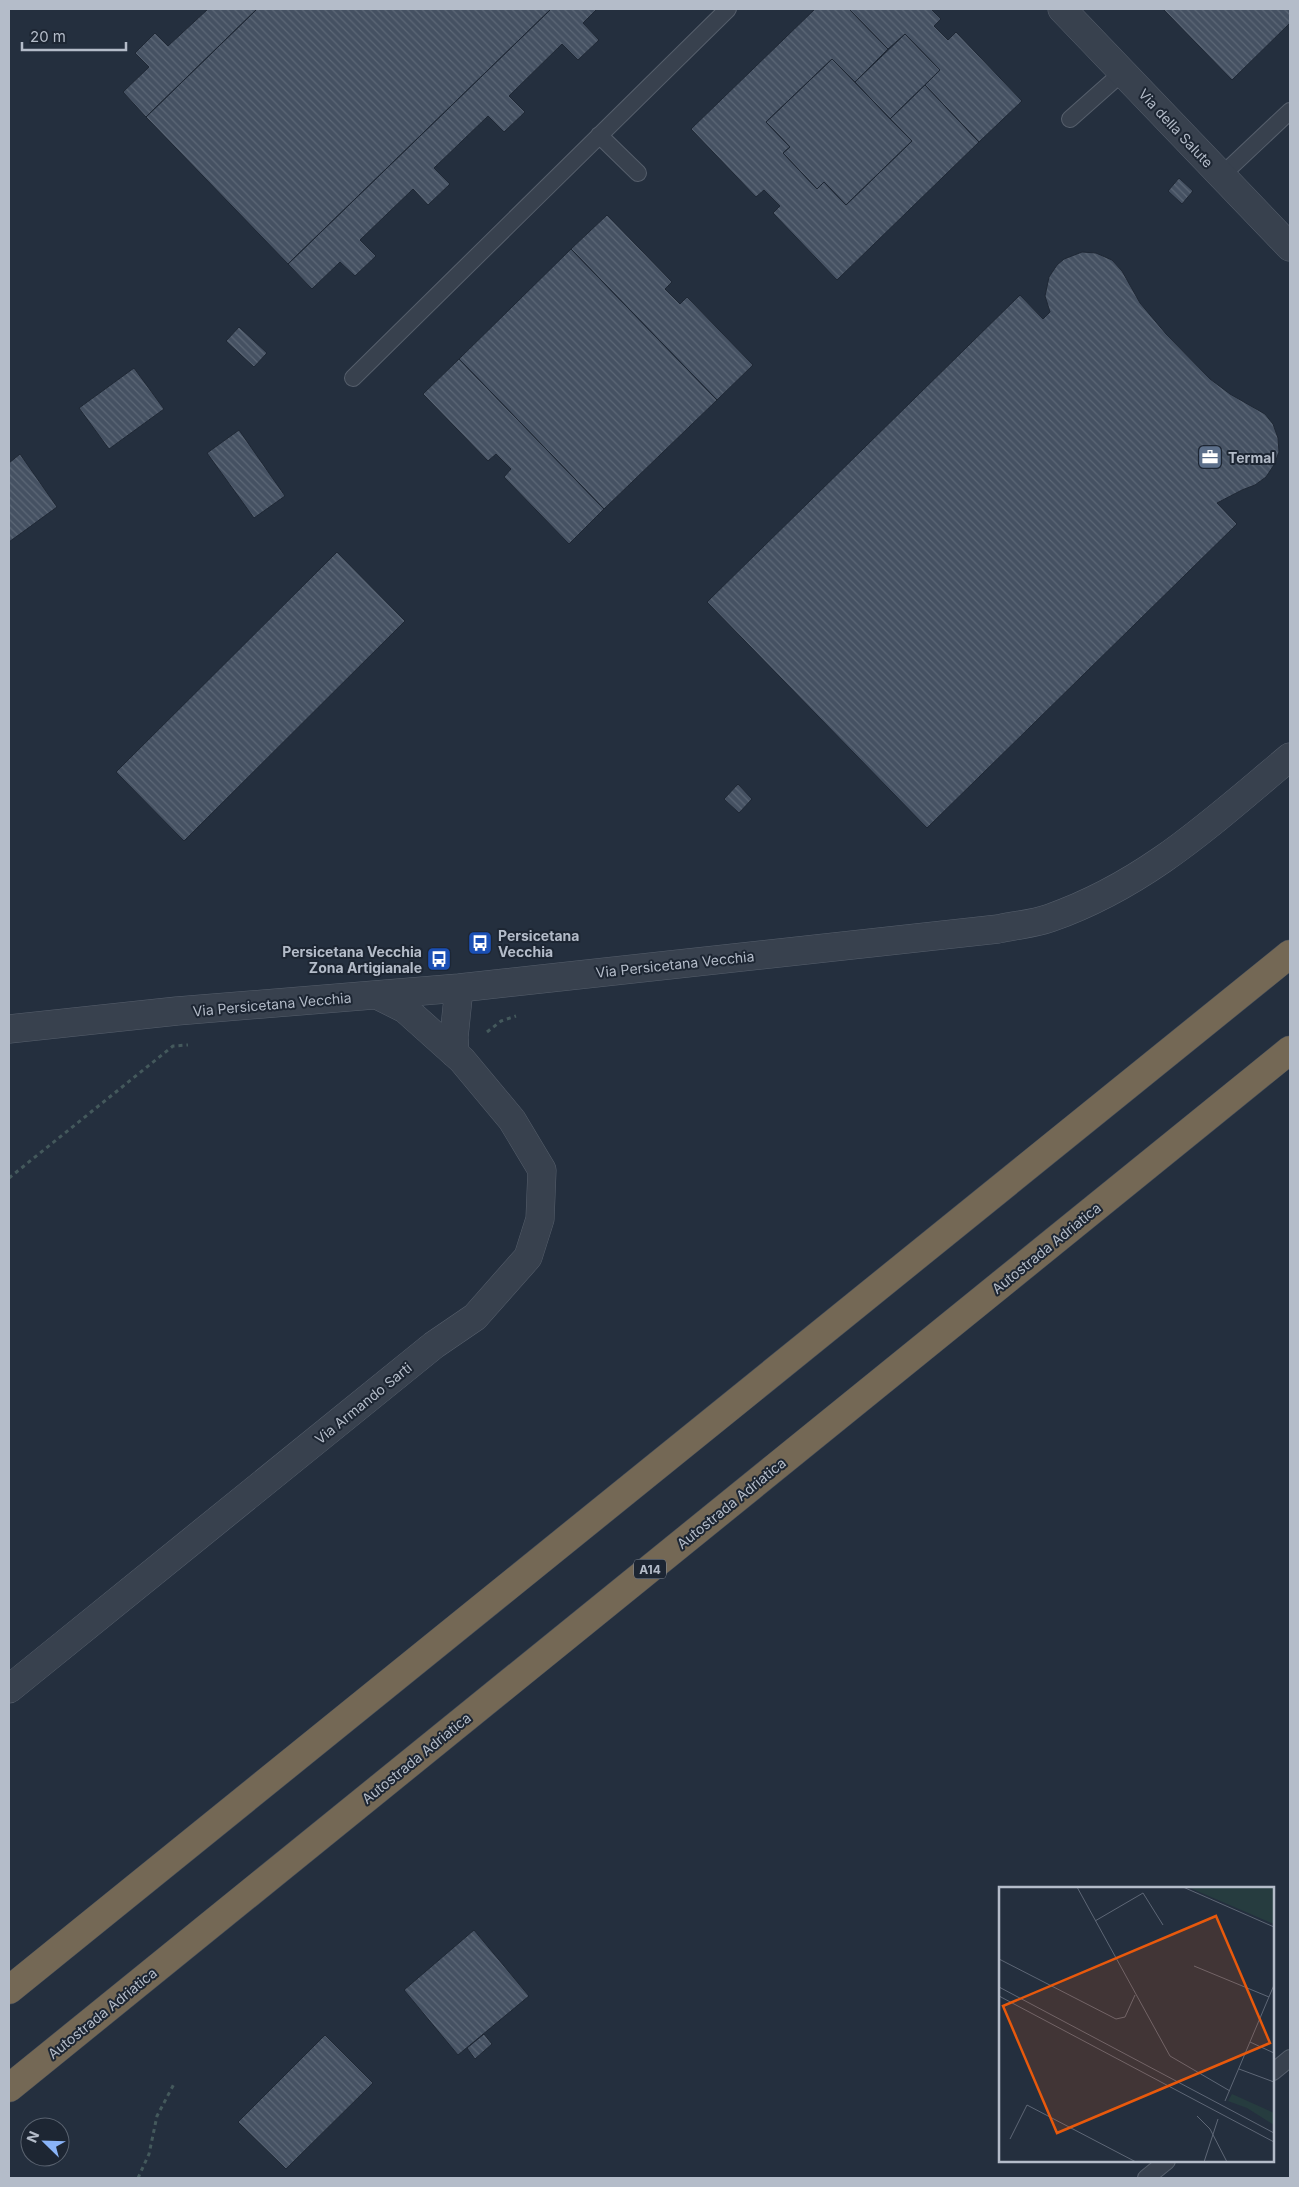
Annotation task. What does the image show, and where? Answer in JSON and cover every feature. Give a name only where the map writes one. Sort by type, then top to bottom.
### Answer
[{"type":"highway","points":[[9,1990],[1290,954]]},
{"type":"highway","name":"Autostrada Adriatica","points":[[9,2088],[1290,1050]]},
{"type":"street","name":"Via della Salute","points":[[1062,9],[1290,247]]},
{"type":"street","name":"Via Persicetana Vecchia","points":[[9,1029],[178,1012],[459,988],[998,929],[1048,918],[1095,900],[1121,887],[1175,853],[1290,757]]},
{"type":"street","points":[[455,1054],[454,1037],[459,988]]},
{"type":"street","name":"Via Armando Sarti","points":[[9,1689],[434,1346],[475,1317],[528,1257],[540,1219],[542,1170],[512,1120],[455,1054],[405,1009],[377,995]]},
{"type":"lane","points":[[353,378],[728,9]]},
{"type":"lane","points":[[1070,119],[1124,72]]},
{"type":"lane","points":[[1221,176],[1290,111]]},
{"type":"lane","points":[[600,135],[638,173]]},
{"type":"lane","points":[[1274,2071],[1290,2058]]},
{"type":"lane","points":[[1146,2178],[1166,2162]]},
{"type":"path","points":[[9,1178],[173,1046],[192,1044]]},
{"type":"path","points":[[138,2178],[149,2154],[158,2116],[175,2082]]},
{"type":"building","points":[[208,9],[257,9],[146,117],[123,92],[149,67],[135,53],[155,33],[168,46]]},
{"type":"building","points":[[257,9],[551,9],[288,264],[146,117]]},
{"type":"building","points":[[551,9],[597,9],[583,23],[599,40],[578,60],[562,44],[509,96],[525,112],[504,132],[488,116],[434,168],[450,184],[428,205],[413,189],[360,240],[376,256],[355,276],[340,262],[312,289],[288,264]]},
{"type":"building","points":[[815,9],[849,9],[888,49],[855,82],[832,59],[766,122],[790,147],[783,153],[817,189],[824,182],[846,205],[912,141],[890,119],[925,85],[979,142],[837,280],[773,213],[780,206],[764,190],[756,197],[691,129]]},
{"type":"building","points":[[849,9],[931,9],[941,19],[934,26],[948,40],[956,32],[1022,101],[979,142],[925,85],[940,70],[905,34],[888,49]]},
{"type":"building","points":[[1163,9],[1290,9],[1290,23],[1232,80]]},
{"type":"building","points":[[905,34],[940,70],[890,119],[855,82]]},
{"type":"building","points":[[832,59],[912,141],[846,205],[824,182],[817,189],[783,153],[790,147],[766,122]]},
{"type":"building","points":[[1179,178],[1193,191],[1182,204],[1168,191]]},
{"type":"building","points":[[607,215],[672,282],[665,289],[680,304],[687,297],[753,365],[717,400],[571,249]]},
{"type":"building","points":[[571,249],[717,400],[604,509],[459,359]]},
{"type":"building","points":[[1082,252],[1096,253],[1112,260],[1122,271],[1140,303],[1166,334],[1210,379],[1230,394],[1265,414],[1273,424],[1278,438],[1279,452],[1274,465],[1266,477],[1255,485],[1217,503],[1237,524],[927,828],[707,602],[1020,295],[1043,319],[1050,312],[1045,296],[1049,277],[1057,265],[1064,259]]},
{"type":"building","points":[[239,327],[267,353],[254,367],[226,341]]},
{"type":"building","points":[[459,359],[604,509],[569,544],[504,477],[511,469],[496,454],[488,461],[423,394]]},
{"type":"building","points":[[134,368],[164,409],[109,449],[79,408]]},
{"type":"building","points":[[239,430],[285,496],[254,518],[207,453]]},
{"type":"building","points":[[20,454],[57,507],[9,542],[9,463]]},
{"type":"building","points":[[337,552],[405,621],[184,841],[116,772]]},
{"type":"building","points":[[738,784],[752,799],[739,813],[724,799]]},
{"type":"building","points":[[474,1930],[529,1996],[458,2055],[404,1990]]},
{"type":"building","points":[[484,2034],[492,2044],[475,2059],[467,2048]]},
{"type":"building","points":[[325,2035],[373,2083],[286,2169],[238,2122]]},
{"type":"place","name":"Termal","points":[[1210,457]]},
{"type":"place","name":"Persicetana Vecchia","points":[[480,943]]},
{"type":"place","name":"Persicetana Vecchia Zona Artigianale","points":[[439,959]]}]
